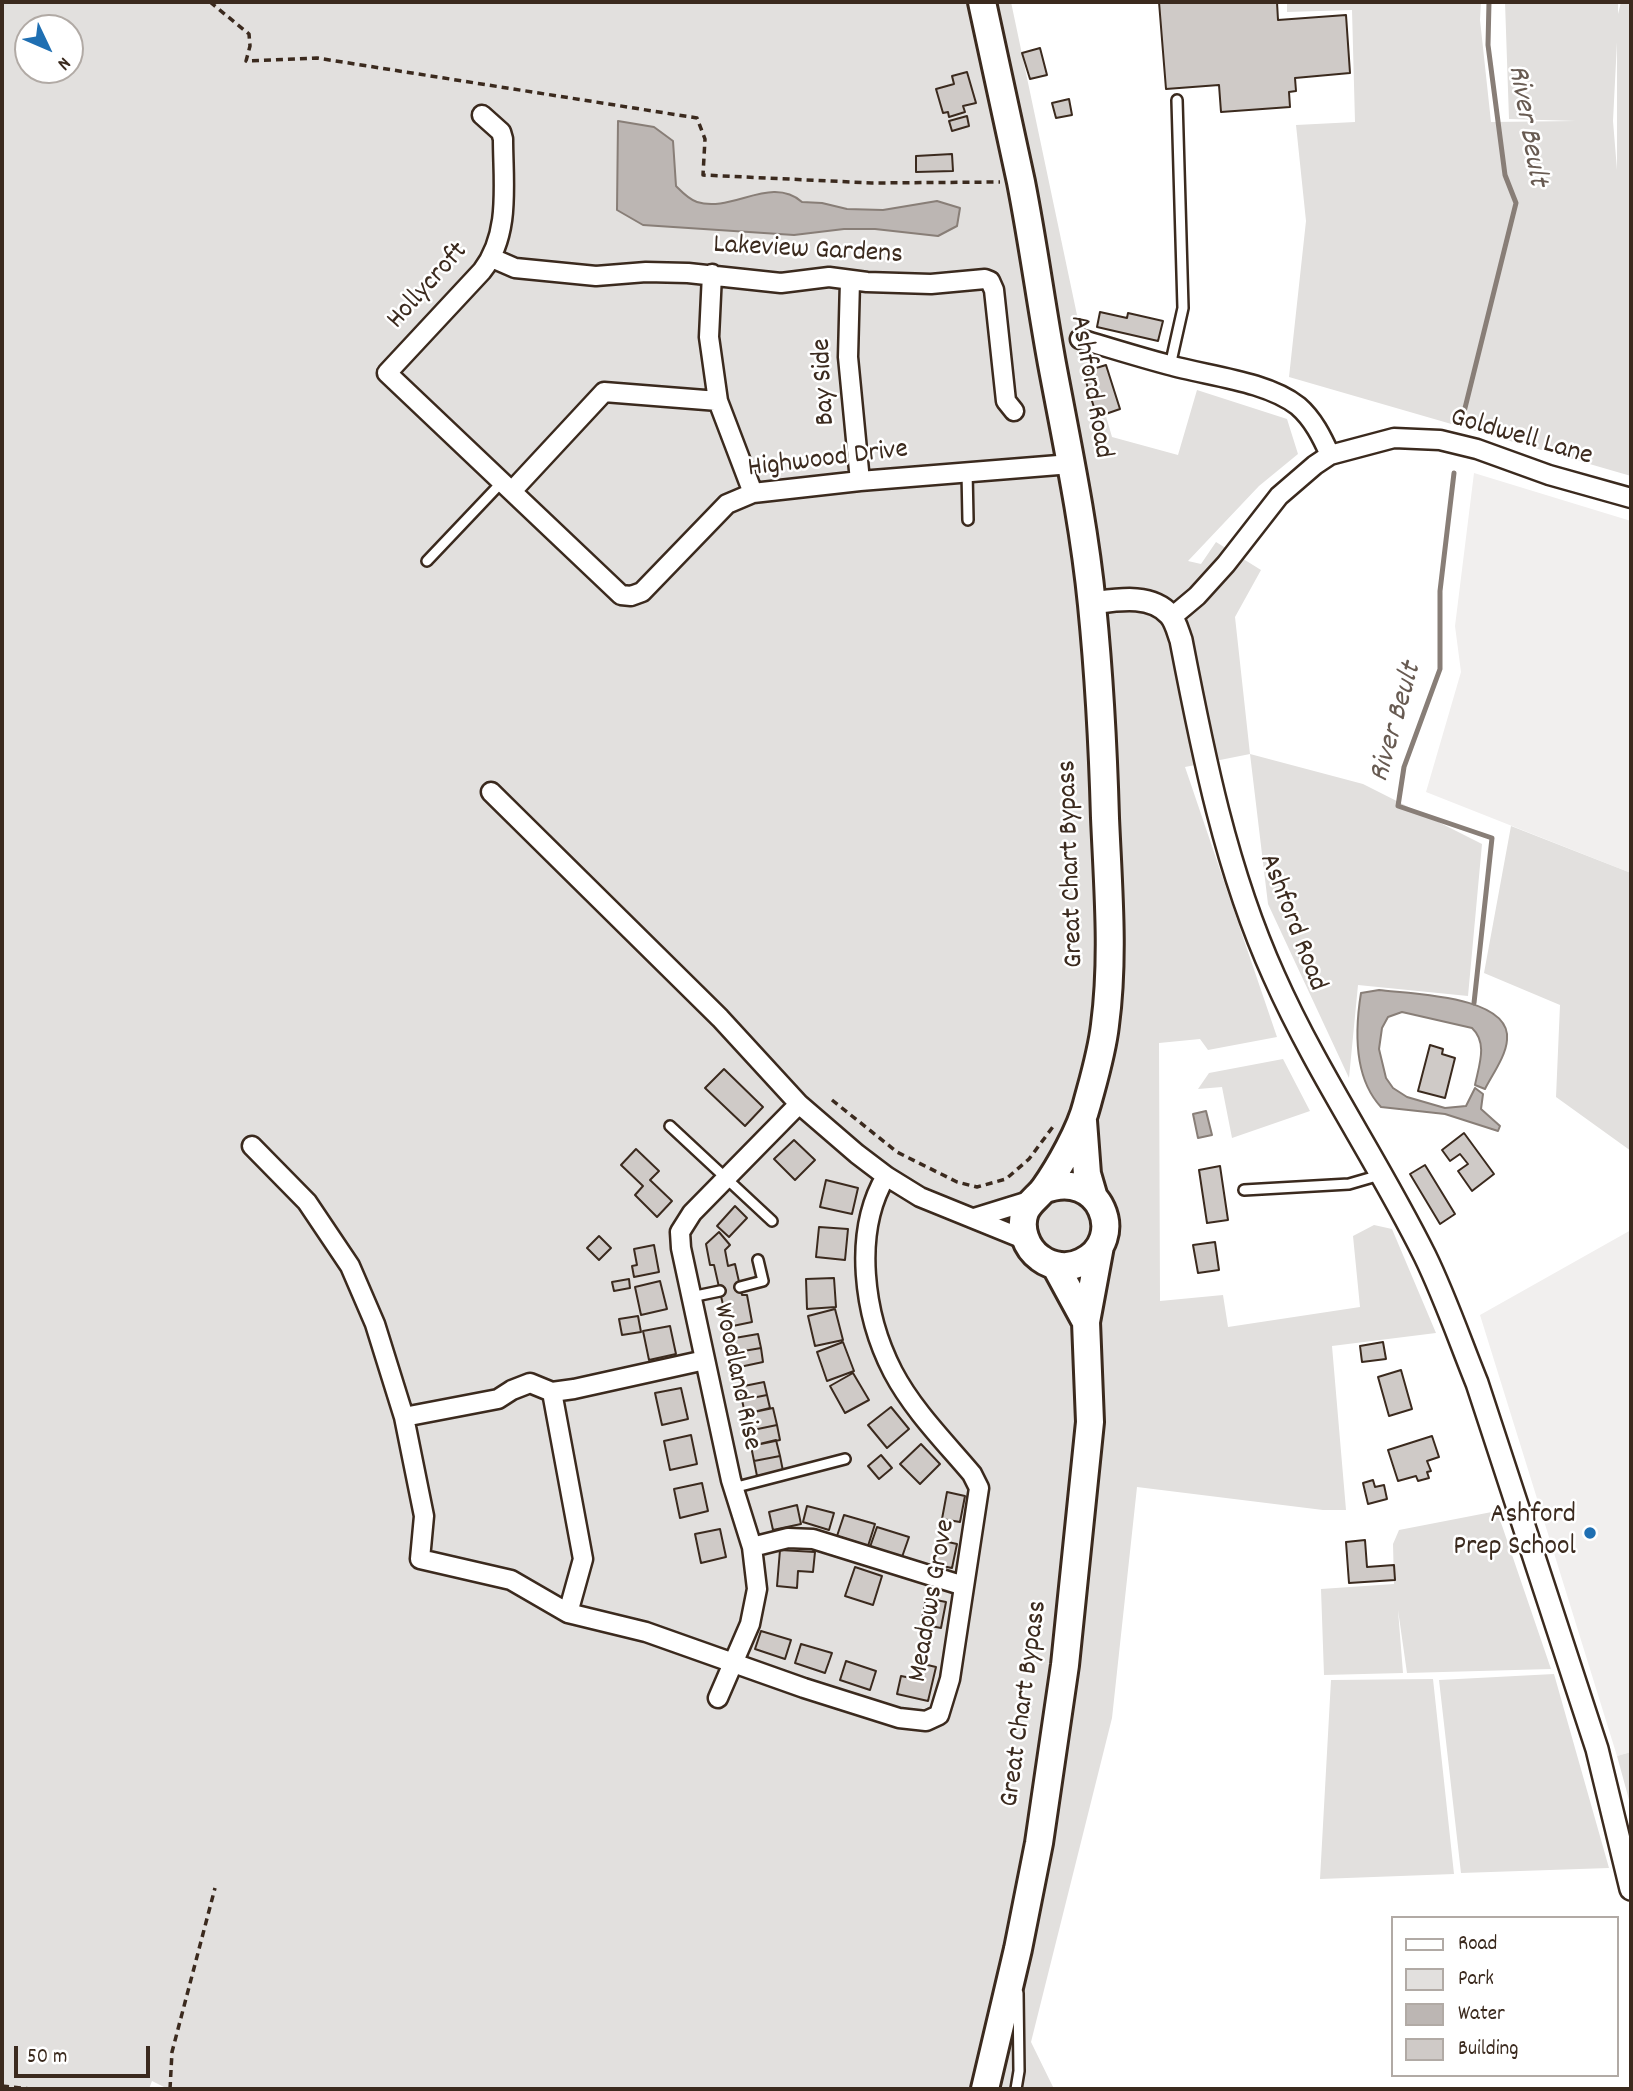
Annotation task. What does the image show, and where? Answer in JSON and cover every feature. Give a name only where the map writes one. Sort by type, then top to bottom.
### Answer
[{"type":"main road","name":"Ashford Road","points":[[982,2],[1020,182],[1092,603]]},
{"type":"main road","name":"Great Chart Bypass","points":[[1037,1195],[1072,1119],[1105,1025],[1110,953],[1104,785],[1092,603]]},
{"type":"main road","name":"Great Chart Bypass","points":[[1072,1119],[1094,1198]]},
{"type":"main road","points":[[1056,1185],[1070,1185],[1083,1189],[1094,1198],[1102,1208],[1105,1221],[1100,1246],[1091,1256],[1081,1263],[1068,1266],[1043,1261],[1033,1252],[1026,1240],[1023,1226],[1025,1212],[1037,1195],[1056,1185]]},
{"type":"main road","name":"Great Chart Bypass","points":[[985,2089],[1018,1949],[1039,1843],[1065,1665],[1090,1422],[1086,1321],[1100,1246]]},
{"type":"main road","name":"Great Chart Bypass","points":[[1055,1265],[1086,1321]]},
{"type":"street","name":"Hollycroft","points":[[482,115],[501,132],[503,139],[503,219],[498,242],[492,258],[387,373],[507,486]]},
{"type":"street","name":"Lakeview Gardens","points":[[492,258],[515,268],[571,275],[646,272],[712,274],[781,283],[829,277],[850,281],[931,284],[976,278],[990,281],[994,289],[999,324],[1006,401],[1014,411]]},
{"type":"street","points":[[712,274],[709,337],[718,401],[753,493]]},
{"type":"street","name":"Bay Side","points":[[850,281],[848,357],[860,481]]},
{"type":"street","points":[[1080,339],[1170,366],[1258,387],[1281,396],[1298,407],[1318,429],[1330,455]]},
{"type":"street","points":[[507,486],[604,392],[718,401]]},
{"type":"street","name":"Goldwell Lane","points":[[1172,617],[1197,596],[1219,572],[1279,496],[1330,455],[1394,438],[1440,440],[1477,449],[1549,475],[1631,498]]},
{"type":"street","name":"Highwood Drive","points":[[507,486],[621,595],[631,596],[642,592],[654,582],[727,505],[753,493],[967,471],[1070,464]]},
{"type":"street","points":[[1092,603],[1125,598],[1146,601],[1165,610],[1172,617]]},
{"type":"street","name":"Ashford Road","points":[[1172,617],[1181,640],[1214,801],[1250,916],[1273,975],[1304,1040],[1426,1258],[1477,1383],[1597,1749],[1631,1889]]},
{"type":"street","points":[[491,792],[720,1018],[799,1104],[886,1177],[945,1208],[1026,1240]]},
{"type":"street","name":"Woodland Rise","points":[[718,1698],[750,1624],[757,1588],[752,1547],[733,1488],[691,1297],[680,1232],[692,1213],[799,1104]]},
{"type":"street","points":[[252,1146],[307,1202],[350,1266],[375,1324],[404,1417],[424,1516],[420,1559],[511,1580],[568,1613],[646,1632],[734,1662]]},
{"type":"street","name":"Meadows Grove","points":[[734,1662],[899,1718],[926,1721],[939,1716],[950,1679],[979,1488],[972,1474],[908,1396],[893,1372],[877,1335],[867,1284],[866,1256],[873,1203],[886,1177]]},
{"type":"street","points":[[974,1218],[1037,1195]]},
{"type":"street","points":[[404,1417],[498,1399],[530,1383],[552,1392],[705,1360]]},
{"type":"street","points":[[552,1392],[583,1559],[568,1613]]},
{"type":"street","points":[[752,1547],[788,1538],[813,1539],[964,1586]]},
{"type":"lane","points":[[1170,366],[1183,308],[1177,100]]},
{"type":"lane","points":[[967,471],[968,520]]},
{"type":"lane","points":[[427,561],[507,486]]},
{"type":"lane","points":[[670,1126],[772,1221]]},
{"type":"lane","points":[[1244,1190],[1349,1185],[1381,1174]]},
{"type":"lane","points":[[740,1287],[763,1281],[758,1260]]},
{"type":"lane","points":[[691,1297],[720,1291]]},
{"type":"lane","points":[[733,1488],[845,1459]]},
{"type":"lane","points":[[1016,2089],[1020,2071],[1018,1949]]},
{"type":"path","points":[[210,2],[248,34],[250,47],[246,61],[317,58],[697,117],[705,139],[703,175],[872,183],[1020,182]]},
{"type":"path","points":[[832,1100],[897,1152],[957,1182],[977,1187],[1006,1179],[1072,1119]]},
{"type":"path","points":[[170,2089],[172,2052],[215,1888]]},
{"type":"path","points":[[2,2086],[30,2089]]},
{"type":"shaded area","points":[[1474,473],[1631,521],[1631,873],[1426,792],[1461,672],[1455,626]]},
{"type":"shaded area","name":"Ashford Prep School","points":[[1631,1230],[1631,1752],[1617,1756],[1480,1315]]},
{"type":"green space","points":[[2,2],[1011,2],[1077,315],[1112,437],[1178,455],[1197,390],[1287,419],[1298,454],[1259,486],[1188,561],[1201,564],[1216,542],[1261,570],[1235,617],[1250,754],[1185,767],[1277,1037],[1208,1050],[1200,1039],[1159,1043],[1160,1301],[1223,1295],[1228,1327],[1360,1307],[1353,1236],[1374,1225],[1392,1229],[1436,1333],[1332,1346],[1346,1510],[1323,1510],[1137,1487],[1112,1718],[1031,2042],[1054,2089],[168,2089],[152,2081],[149,2089],[2,2089]]},
{"type":"green space","points":[[1287,2],[1481,2],[1480,20],[1491,122],[1576,121],[1509,119],[1505,2],[1618,2],[1618,14],[1621,2],[1631,2],[1631,476],[1289,377],[1306,221],[1296,125],[1355,122],[1352,10],[1287,12]],"holes":[[[1617,42],[1617,170],[1613,121]]]},
{"type":"green space","points":[[1250,754],[1363,784],[1482,844],[1468,996],[1358,985],[1349,1078],[1268,904]]},
{"type":"green space","points":[[1511,826],[1631,873],[1631,1151],[1556,1097],[1560,1005],[1484,973]]},
{"type":"green space","points":[[1283,1059],[1310,1111],[1232,1138],[1222,1087],[1198,1089],[1209,1073]]},
{"type":"green space","points":[[1497,1511],[1551,1669],[1407,1673],[1398,1610],[1403,1673],[1324,1675],[1321,1589],[1394,1584],[1393,1544],[1399,1530]]},
{"type":"green space","points":[[1554,1674],[1609,1868],[1461,1873],[1439,1680]]},
{"type":"green space","points":[[1433,1679],[1454,1874],[1320,1879],[1331,1680]]},
{"type":"green space","points":[[1631,1752],[1631,1807],[1617,1756]]},
{"type":"water","points":[[618,121],[654,127],[673,141],[676,186],[697,202],[724,203],[777,192],[802,202],[847,209],[883,210],[937,201],[960,208],[957,226],[938,236],[875,229],[844,229],[794,235],[643,225],[617,210]]},
{"type":"water","points":[[1379,990],[1434,996],[1477,1005],[1493,1014],[1504,1025],[1506,1046],[1485,1089],[1475,1085],[1481,1047],[1472,1028],[1402,1012],[1388,1017],[1382,1028],[1379,1049],[1386,1078],[1393,1088],[1407,1097],[1445,1108],[1466,1106],[1475,1088],[1483,1094],[1481,1109],[1500,1126],[1498,1131],[1445,1114],[1381,1107],[1372,1095],[1361,1068],[1358,1038],[1361,993]]},
{"type":"water","points":[[1206,1111],[1212,1135],[1198,1138],[1193,1114]]},
{"type":"building","points":[[1159,2],[1277,2],[1278,20],[1346,15],[1350,73],[1295,78],[1296,91],[1289,92],[1290,107],[1221,112],[1219,85],[1166,89]]},
{"type":"building","points":[[1040,48],[1047,75],[1030,79],[1022,53]]},
{"type":"building","points":[[967,72],[976,103],[963,106],[965,112],[949,117],[948,112],[943,113],[936,89],[954,84],[952,76]]},
{"type":"building","points":[[1069,99],[1072,115],[1056,118],[1052,103]]},
{"type":"building","points":[[967,116],[969,126],[952,131],[949,121]]},
{"type":"building","points":[[952,154],[953,171],[916,172],[916,156]]},
{"type":"building","points":[[1100,312],[1127,318],[1128,313],[1163,321],[1158,341],[1097,327]]},
{"type":"building","points":[[1106,365],[1120,409],[1097,417],[1083,372]]},
{"type":"building","points":[[1430,1045],[1443,1049],[1442,1054],[1455,1058],[1445,1098],[1418,1091]]},
{"type":"building","points":[[724,1069],[763,1107],[745,1126],[705,1088]]},
{"type":"building","points":[[1464,1133],[1494,1174],[1472,1191],[1458,1171],[1468,1164],[1460,1154],[1450,1161],[1442,1150]]},
{"type":"building","points":[[794,1140],[815,1160],[795,1180],[774,1159]]},
{"type":"building","points":[[636,1149],[659,1171],[650,1180],[672,1201],[657,1217],[635,1195],[643,1186],[621,1165]]},
{"type":"building","points":[[1425,1165],[1455,1214],[1440,1224],[1410,1174]]},
{"type":"building","points":[[1220,1166],[1228,1220],[1207,1223],[1199,1170]]},
{"type":"building","points":[[826,1180],[858,1188],[852,1214],[820,1207]]},
{"type":"building","points":[[735,1206],[747,1218],[729,1237],[717,1226]]},
{"type":"building","points":[[819,1227],[848,1229],[845,1260],[816,1257]]},
{"type":"building","points":[[719,1232],[730,1245],[725,1250],[728,1266],[735,1264],[742,1295],[747,1295],[752,1322],[728,1327],[714,1265],[710,1265],[706,1244]]},
{"type":"building","points":[[599,1236],[611,1248],[599,1260],[587,1248]]},
{"type":"building","points":[[1215,1242],[1219,1270],[1198,1273],[1193,1245]]},
{"type":"building","points":[[654,1245],[659,1272],[634,1277],[632,1266],[637,1265],[634,1249]]},
{"type":"building","points":[[834,1278],[836,1307],[807,1309],[806,1279]]},
{"type":"building","points":[[629,1279],[630,1288],[614,1291],[612,1282]]},
{"type":"building","points":[[660,1281],[667,1309],[641,1315],[635,1287]]},
{"type":"building","points":[[835,1309],[843,1340],[815,1346],[808,1316]]},
{"type":"building","points":[[638,1316],[641,1332],[622,1335],[619,1319]]},
{"type":"building","points":[[670,1326],[676,1354],[649,1360],[643,1331]]},
{"type":"building","points":[[758,1334],[761,1348],[732,1353],[729,1339]]},
{"type":"building","points":[[843,1342],[854,1371],[827,1381],[817,1352]]},
{"type":"building","points":[[1383,1342],[1386,1359],[1362,1362],[1360,1346]]},
{"type":"building","points":[[761,1348],[763,1362],[735,1368],[732,1353]]},
{"type":"building","points":[[1401,1370],[1412,1409],[1389,1416],[1378,1377]]},
{"type":"building","points":[[853,1373],[869,1400],[845,1413],[830,1386]]},
{"type":"building","points":[[764,1382],[767,1395],[742,1400],[739,1387]]},
{"type":"building","points":[[681,1388],[688,1419],[662,1425],[655,1393]]},
{"type":"building","points":[[767,1395],[770,1408],[745,1414],[742,1400]]},
{"type":"building","points":[[891,1407],[909,1429],[887,1448],[868,1425]]},
{"type":"building","points":[[773,1408],[777,1425],[748,1431],[745,1414]]},
{"type":"building","points":[[777,1425],[780,1440],[751,1446],[748,1431]]},
{"type":"building","points":[[691,1435],[697,1464],[670,1470],[664,1441]]},
{"type":"building","points":[[1432,1436],[1439,1457],[1427,1461],[1431,1471],[1427,1472],[1429,1478],[1418,1481],[1416,1476],[1398,1481],[1388,1450]]},
{"type":"building","points":[[776,1440],[780,1456],[754,1461],[751,1446]]},
{"type":"building","points":[[921,1444],[940,1464],[920,1484],[900,1464]]},
{"type":"building","points":[[881,1455],[892,1468],[879,1479],[868,1466]]},
{"type":"building","points":[[780,1456],[783,1471],[757,1476],[754,1461]]},
{"type":"building","points":[[1373,1480],[1375,1487],[1384,1485],[1387,1499],[1368,1504],[1363,1483]]},
{"type":"building","points":[[702,1483],[708,1511],[680,1518],[674,1489]]},
{"type":"building","points":[[947,1492],[965,1496],[960,1522],[942,1519]]},
{"type":"building","points":[[797,1505],[801,1524],[773,1530],[769,1512]]},
{"type":"building","points":[[807,1506],[834,1513],[829,1530],[803,1522]]},
{"type":"building","points":[[844,1515],[875,1524],[868,1546],[837,1536]]},
{"type":"building","points":[[877,1527],[909,1537],[902,1557],[870,1547]]},
{"type":"building","points":[[720,1529],[726,1557],[701,1563],[695,1534]]},
{"type":"building","points":[[939,1540],[957,1544],[952,1568],[933,1564]]},
{"type":"building","points":[[1365,1540],[1367,1567],[1394,1565],[1395,1580],[1349,1583],[1346,1542]]},
{"type":"building","points":[[780,1550],[815,1552],[813,1572],[798,1571],[797,1588],[777,1586]]},
{"type":"building","points":[[855,1567],[882,1576],[873,1605],[845,1596]]},
{"type":"building","points":[[926,1598],[946,1602],[941,1628],[921,1624]]},
{"type":"building","points":[[761,1631],[791,1640],[785,1659],[755,1649]]},
{"type":"building","points":[[801,1644],[832,1653],[825,1673],[795,1663]]},
{"type":"building","points":[[846,1661],[876,1671],[870,1690],[840,1680]]},
{"type":"building","points":[[919,1663],[936,1667],[928,1701],[897,1694],[901,1676],[916,1679]]},
{"type":"waterway","name":"River Beult","points":[[1462,420],[1516,203],[1505,175],[1488,45],[1489,2]]},
{"type":"waterway","name":"River Beult","points":[[1454,473],[1440,591],[1440,669],[1404,767],[1398,806],[1492,838],[1474,1003]]},
{"type":"place","name":"Ashford Prep School","points":[[1590,1533]]}]
